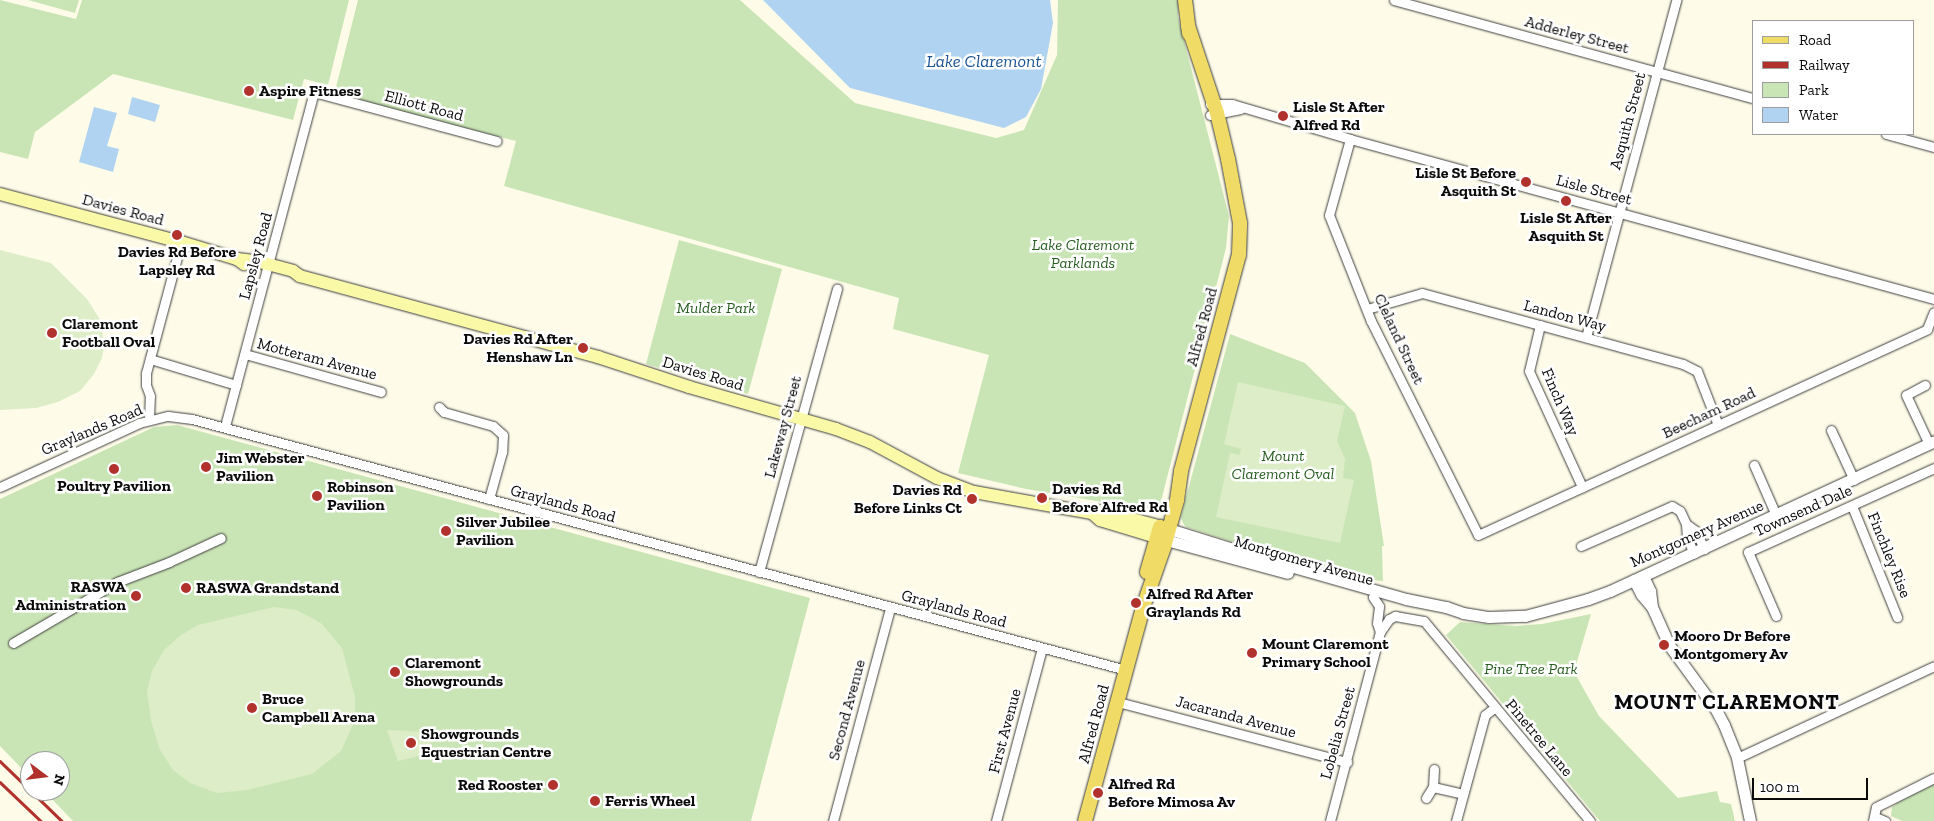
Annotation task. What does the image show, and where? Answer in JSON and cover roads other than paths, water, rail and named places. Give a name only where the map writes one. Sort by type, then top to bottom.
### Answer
[{"type":"main road","name":"Alfred Road","points":[[1085,821],[1143,607],[1146,575],[1163,533],[1181,471],[1238,255],[1240,223],[1234,191],[1188,26],[1185,0]]},
{"type":"main road","name":"Davies Road","points":[[0,194],[181,242],[238,259],[245,264],[268,268],[291,278],[300,276],[598,357],[689,387],[801,419],[862,439],[937,478],[974,492],[1092,513],[1100,520],[1163,533]]},
{"type":"street","name":"Adderley Street","points":[[1394,0],[1752,98]]},
{"type":"street","name":"Asquith Street","points":[[1586,337],[1676,0]]},
{"type":"street","name":"Elliott Road","points":[[314,92],[497,141]]},
{"type":"street","name":"Lapsley Road","points":[[225,426],[314,92]]},
{"type":"street","name":"Lisle Street","points":[[1212,109],[1232,104],[1620,213],[1934,298]]},
{"type":"street","points":[[1890,135],[1934,147]]},
{"type":"street","name":"Cleland Street","points":[[1350,138],[1330,215],[1375,330],[1478,535],[1487,531]]},
{"type":"street","points":[[149,420],[150,396],[146,385],[150,359],[181,242]]},
{"type":"street","name":"Lakeway Street","points":[[759,572],[837,289]]},
{"type":"street","name":"Landon Way","points":[[1367,308],[1422,293],[1683,364],[1697,371],[1718,425]]},
{"type":"street","name":"Beecham Road","points":[[1487,531],[1927,329],[1934,312]]},
{"type":"street","name":"Finch Way","points":[[1540,324],[1529,371],[1582,488]]},
{"type":"street","name":"Motteram Avenue","points":[[245,354],[381,392]]},
{"type":"street","points":[[150,359],[236,385]]},
{"type":"street","points":[[1925,385],[1906,395],[1932,443]]},
{"type":"street","points":[[439,407],[444,412],[493,426],[503,435],[503,448],[488,499]]},
{"type":"street","name":"Graylands Road","points":[[0,487],[139,423],[168,416],[225,426],[890,608],[1126,670]]},
{"type":"street","points":[[1831,430],[1854,480]]},
{"type":"street","name":"Montgomery Avenue","points":[[1163,533],[1264,556],[1368,594],[1434,612],[1489,616],[1525,616],[1588,599],[1639,578],[1932,443]]},
{"type":"street","points":[[1754,465],[1776,515]]},
{"type":"street","name":"Townsend Dale","points":[[1776,616],[1748,552],[1934,468]]},
{"type":"street","points":[[1580,546],[1669,506],[1678,509],[1686,524],[1696,531],[1699,551]]},
{"type":"street","name":"Finchley Rise","points":[[1852,506],[1897,616]]},
{"type":"street","points":[[13,643],[117,582],[221,538]]},
{"type":"street","points":[[1639,578],[1650,591],[1652,607],[1676,656],[1715,708],[1737,758],[1750,821]]},
{"type":"street","name":"Lobelia Street","points":[[1330,821],[1380,632],[1377,624],[1379,606],[1368,594]]},
{"type":"street","name":"Second Avenue","points":[[833,821],[890,608]]},
{"type":"street","name":"Pinetree Lane","points":[[1380,632],[1389,619],[1395,616],[1424,621],[1494,708],[1590,821]]},
{"type":"street","name":"First Avenue","points":[[996,821],[1042,648]]},
{"type":"street","points":[[1737,758],[1934,666]]},
{"type":"street","name":"Jacaranda Avenue","points":[[1118,702],[1347,762]]},
{"type":"street","points":[[1456,821],[1485,715],[1494,708]]},
{"type":"street","points":[[1426,798],[1433,787],[1434,769]]},
{"type":"street","points":[[1885,821],[1874,819],[1876,807],[1934,778]]},
{"type":"street","points":[[1433,787],[1463,794]]},
{"type":"water","name":"Lake Claremont","points":[[763,0],[1050,0],[1053,23],[1041,89],[1026,117],[1004,128],[850,88]]},
{"type":"water","points":[[132,97],[160,105],[155,122],[128,114]]},
{"type":"water","points":[[94,107],[117,113],[107,146],[119,149],[113,172],[79,162]]},
{"type":"railway","points":[[0,761],[20,780]]},
{"type":"railway","points":[[0,782],[41,821]]},
{"type":"railway","points":[[41,801],[62,821]]},
{"type":"place","name":"Aspire Fitness","points":[[249,91]]},
{"type":"place","name":"Lisle St After Alfred Rd","points":[[1283,116]]},
{"type":"place","name":"Lisle St Before Asquith St","points":[[1526,182]]},
{"type":"place","name":"Lisle St After Asquith St","points":[[1566,201]]},
{"type":"place","name":"Davies Rd Before Lapsley Rd","points":[[177,235]]},
{"type":"place","name":"Claremont Football Oval","points":[[52,333]]},
{"type":"place","name":"Davies Rd After Henshaw Ln","points":[[583,348]]},
{"type":"place","name":"Jim Webster Pavilion","points":[[206,467]]},
{"type":"place","name":"Poultry Pavilion","points":[[114,469]]},
{"type":"place","name":"Robinson Pavilion","points":[[317,496]]},
{"type":"place","name":"Davies Rd Before Alfred Rd","points":[[1042,498]]},
{"type":"place","name":"Davies Rd Before Links Ct","points":[[972,499]]},
{"type":"place","name":"Silver Jubilee Pavilion","points":[[446,531]]},
{"type":"place","name":"RASWA Grandstand","points":[[186,588]]},
{"type":"place","name":"RASWA Administration","points":[[136,596]]},
{"type":"place","name":"Alfred Rd After Graylands Rd","points":[[1136,603]]},
{"type":"place","name":"Mooro Dr Before Montgomery Av","points":[[1664,645]]},
{"type":"place","name":"Mount Claremont Primary School","points":[[1252,653]]},
{"type":"place","name":"Claremont Showgrounds","points":[[395,672]]},
{"type":"place","name":"Bruce Campbell Arena","points":[[252,708]]},
{"type":"place","name":"Showgrounds Equestrian Centre","points":[[411,743]]},
{"type":"place","name":"Red Rooster","points":[[553,785]]},
{"type":"place","name":"Alfred Rd Before Mimosa Av","points":[[1098,793]]},
{"type":"place","name":"Ferris Wheel","points":[[595,801]]},
{"type":"district","name":"MOUNT CLAREMONT","points":[[1727,702]]},
{"type":"park label","name":"Lake Claremont Parklands","points":[[1083,254]]},
{"type":"park label","name":"Mulder Park","points":[[716,308]]},
{"type":"park label","name":"Mount Claremont Oval","points":[[1283,465]]},
{"type":"park label","name":"Pine Tree Park","points":[[1531,669]]}]
